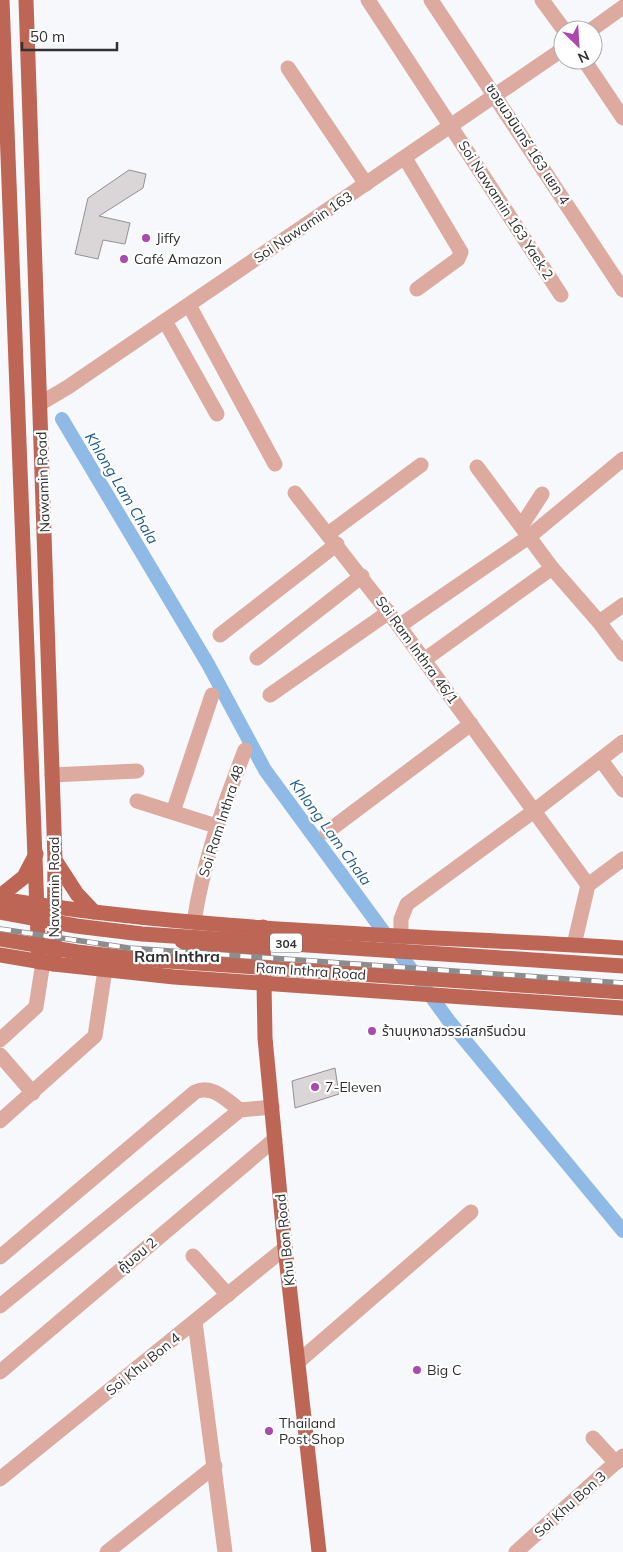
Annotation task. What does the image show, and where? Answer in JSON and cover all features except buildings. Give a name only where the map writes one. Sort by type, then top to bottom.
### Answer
[{"type":"main road","name":"Nawamin Road","points":[[2,0],[6,257],[38,905],[46,963]]},
{"type":"main road","name":"Nawamin Road","points":[[26,0],[55,860],[55,908],[46,963]]},
{"type":"main road","points":[[3,21],[27,20]]},
{"type":"main road","points":[[0,897],[24,877],[36,853]]},
{"type":"main road","points":[[55,860],[77,894],[94,912]]},
{"type":"main road","name":"304","points":[[0,897],[55,908],[194,922],[363,935],[623,948]]},
{"type":"main road","name":"Ram Inthra Road","points":[[0,912],[76,926],[142,934],[623,966]]},
{"type":"main road","points":[[111,971],[101,950],[99,940],[104,929],[124,915]]},
{"type":"main road","points":[[157,918],[186,944],[195,948],[256,954],[263,961]]},
{"type":"main road","name":"Khu Bon Road","points":[[263,927],[263,984],[272,1107],[285,1248],[319,1552]]},
{"type":"main road","points":[[338,988],[328,978],[326,961],[334,944],[344,933]]},
{"type":"main road","name":"Ram Inthra Road","points":[[0,939],[77,952],[138,959],[623,992]]},
{"type":"main road","name":"Ram Inthra Road","points":[[0,955],[111,971],[263,984],[407,992],[623,1008]]},
{"type":"street","name":"Soi Nawamin 163 Yaek 2","points":[[368,0],[561,295]]},
{"type":"street","name":"ซอยนวมินทร์ 163 แยก 4","points":[[431,0],[496,95],[623,290]]},
{"type":"street","points":[[542,0],[557,20]]},
{"type":"street","points":[[603,21],[623,7]]},
{"type":"street","name":"Soi Nawamin 163","points":[[41,402],[68,387],[165,322],[553,56]]},
{"type":"street","points":[[288,68],[366,184]]},
{"type":"street","points":[[591,70],[623,118]]},
{"type":"street","points":[[405,158],[462,252],[458,259],[417,289]]},
{"type":"street","points":[[189,305],[276,464]]},
{"type":"street","points":[[165,322],[217,414]]},
{"type":"street","points":[[399,626],[623,459]]},
{"type":"street","points":[[220,635],[421,465]]},
{"type":"street","points":[[477,467],[552,568],[599,622],[623,654]]},
{"type":"street","name":"Soi Ram Inthra 46/1","points":[[295,493],[389,612],[588,886]]},
{"type":"street","points":[[526,531],[542,494]]},
{"type":"street","points":[[424,660],[552,568]]},
{"type":"street","points":[[256,658],[362,576]]},
{"type":"street","points":[[599,622],[623,605]]},
{"type":"street","points":[[270,695],[389,612]]},
{"type":"street","points":[[173,812],[212,695]]},
{"type":"street","points":[[327,832],[471,724]]},
{"type":"street","points":[[398,937],[401,919],[407,904],[534,811],[623,742]]},
{"type":"street","name":"Soi Ram Inthra 48","points":[[194,922],[199,886],[216,826],[244,750]]},
{"type":"street","points":[[601,760],[623,790]]},
{"type":"street","points":[[52,775],[137,771]]},
{"type":"street","points":[[137,801],[216,826]]},
{"type":"street","points":[[574,945],[588,886],[623,859]]},
{"type":"street","points":[[0,1040],[36,1007],[46,963]]},
{"type":"street","points":[[0,1121],[95,1036],[111,971]]},
{"type":"street","points":[[0,1055],[33,1093]]},
{"type":"street","points":[[0,1257],[195,1092],[211,1089],[240,1110]]},
{"type":"street","points":[[0,1306],[240,1110],[272,1107]]},
{"type":"street","name":"คู้บอน 2","points":[[0,1372],[275,1139]]},
{"type":"street","points":[[298,1362],[471,1212]]},
{"type":"street","name":"Soi Khu Bon 4","points":[[0,1479],[285,1248]]},
{"type":"street","points":[[193,1256],[228,1294]]},
{"type":"street","points":[[195,1322],[226,1552]]},
{"type":"street","points":[[593,1438],[619,1460]]},
{"type":"street","name":"Soi Khu Bon 3","points":[[516,1552],[619,1460]]},
{"type":"street","points":[[107,1552],[215,1466]]},
{"type":"waterway","name":"Khlong Lam Chala","points":[[62,419],[208,664],[265,770],[449,1021],[623,1231]]},
{"type":"railway","points":[[0,929],[129,948],[623,983]]},
{"type":"place","name":"Jiffy","points":[[146,238]]},
{"type":"place","name":"Café Amazon","points":[[124,259]]},
{"type":"place","name":"ร้านบุหงาสวรรค์สกรีนด่วน","points":[[372,1031]]},
{"type":"place","name":"7-Eleven","points":[[315,1087]]},
{"type":"place","name":"Big C","points":[[417,1370]]},
{"type":"place","name":"Thailand Post Shop","points":[[269,1431]]},
{"type":"district","name":"Ram Inthra","points":[[177,956]]}]
